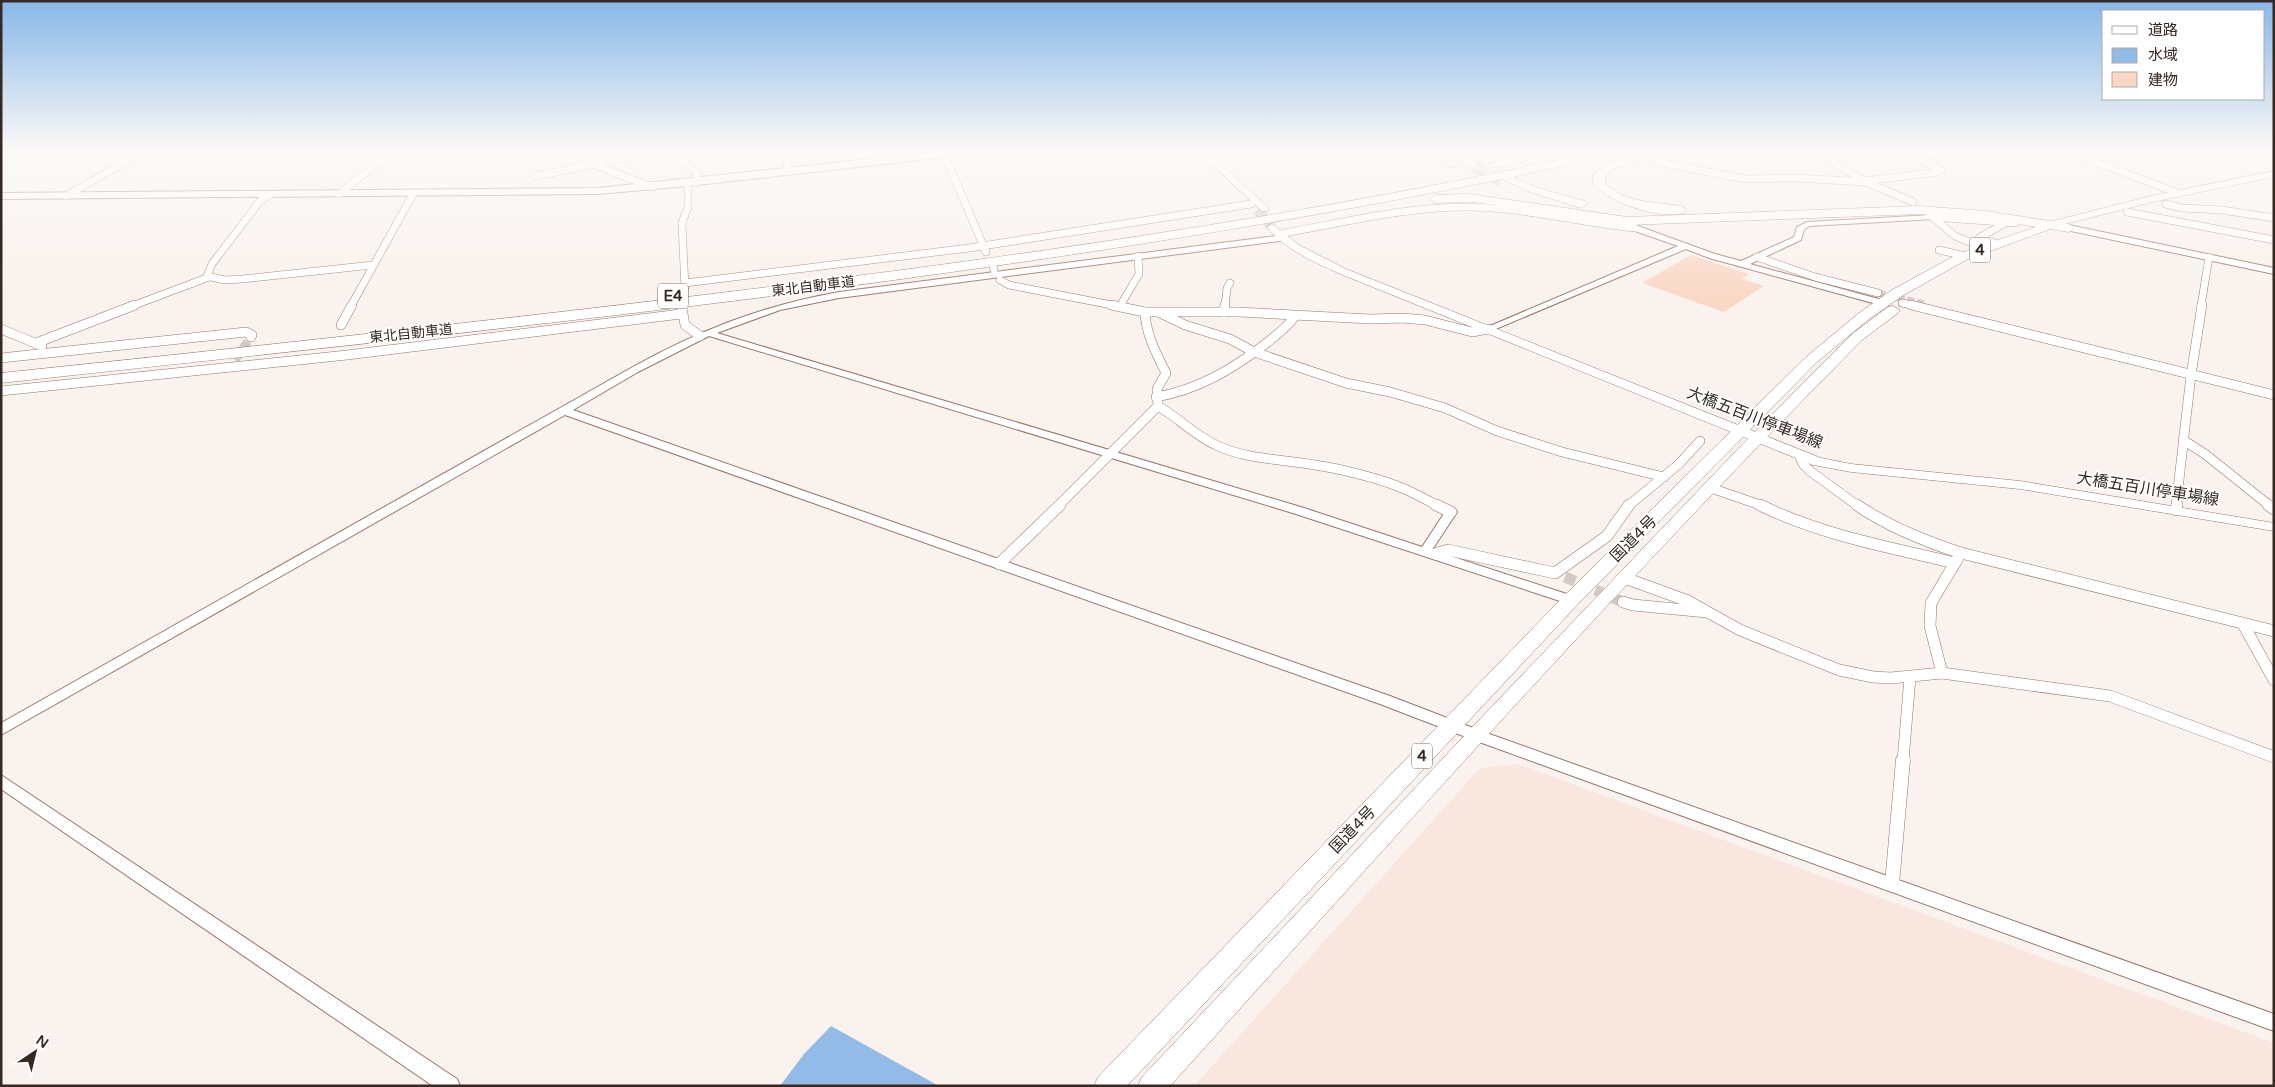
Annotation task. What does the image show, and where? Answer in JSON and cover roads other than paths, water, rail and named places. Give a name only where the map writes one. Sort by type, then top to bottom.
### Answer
[{"type":"highway","name":"東北自動車道","points":[[1,370],[516,314],[858,273],[1118,237],[1338,201]]},
{"type":"highway","name":"東北自動車道","points":[[1,378],[716,298],[1014,260],[1201,231],[1373,201]]},
{"type":"highway","points":[[1201,231],[1408,201]]},
{"type":"highway","points":[[1489,201],[1611,219],[1666,220],[1919,210],[1979,214],[2053,224]]},
{"type":"highway","points":[[1554,201],[1606,213],[1666,220]]},
{"type":"highway","points":[[1565,201],[1608,210],[1666,214],[1686,214],[1706,210]]},
{"type":"highway","points":[[1630,201],[1668,209],[1706,210],[1914,206],[1985,210],[2069,228]]},
{"type":"highway","name":"国道4号","points":[[1152,1086],[1476,735],[1711,488],[1750,435],[1811,360],[1864,316],[1880,298],[1984,248],[2053,224],[2143,201]]},
{"type":"highway","name":"国道4号","points":[[1108,1086],[1571,600],[1857,337],[1934,283],[2027,242],[2126,212],[2182,201]]},
{"type":"main road","points":[[1251,201],[1258,208]]},
{"type":"main road","points":[[1253,201],[1258,208]]},
{"type":"main road","name":"大橋五百川停車場線","points":[[1280,231],[1300,250],[1342,271],[1799,455],[1851,468],[2020,485],[2274,527]]},
{"type":"street","points":[[208,277],[212,264],[260,201]]},
{"type":"street","points":[[341,325],[408,201]]},
{"type":"street","points":[[689,201],[682,223],[685,286],[984,249],[1258,208]]},
{"type":"street","points":[[964,201],[984,249]]},
{"type":"street","points":[[2166,204],[2182,208],[2222,210],[2274,218]]},
{"type":"street","points":[[1,730],[656,357],[704,334],[758,313],[839,295],[1138,256],[1280,231],[1429,208],[1458,207],[1506,209],[1599,226],[1635,228],[1743,264],[1880,298]]},
{"type":"street","points":[[2126,212],[2274,240]]},
{"type":"street","points":[[1930,215],[1955,236],[1984,248]]},
{"type":"street","points":[[1743,264],[1798,238],[1800,229],[1807,224],[1930,215],[2016,223]]},
{"type":"street","points":[[1997,244],[1979,238],[2007,222]]},
{"type":"street","points":[[2069,228],[2274,271]]},
{"type":"street","points":[[1000,280],[1009,285],[1145,312],[1224,312],[1357,319],[1402,318],[1425,320],[1472,332],[1488,329],[1686,246]]},
{"type":"street","points":[[1939,250],[1965,256]]},
{"type":"street","points":[[1120,306],[1139,274],[1138,256]]},
{"type":"street","points":[[2176,510],[2191,375],[2209,257]]},
{"type":"street","points":[[1757,258],[1880,298]]},
{"type":"street","points":[[36,343],[208,277],[225,280],[242,279],[373,265]]},
{"type":"street","points":[[1224,312],[1227,288],[1230,282]]},
{"type":"street","points":[[1902,304],[2274,395]]},
{"type":"street","points":[[1924,304],[2002,324],[2007,329]]},
{"type":"street","points":[[1,391],[228,369],[682,311],[685,326],[704,334],[1111,454],[1430,552],[1571,600]]},
{"type":"street","points":[[999,564],[1155,411],[1157,389],[1166,374],[1150,340],[1146,328],[1145,312]]},
{"type":"street","points":[[1160,313],[1185,325],[1230,339],[1254,352],[1346,383],[1390,392],[1445,408],[1497,431],[1562,452],[1664,476]]},
{"type":"street","points":[[1157,401],[1213,379],[1254,352],[1291,323],[1295,316]]},
{"type":"street","points":[[1,329],[36,343],[54,353]]},
{"type":"street","points":[[1,358],[246,332],[252,334],[251,337]]},
{"type":"street","points":[[228,369],[234,360]]},
{"type":"street","points":[[1157,401],[1182,425],[1217,446],[1248,456],[1317,465],[1396,485],[1451,512],[1430,552]]},
{"type":"street","points":[[564,411],[1452,725],[2274,1023]]},
{"type":"street","points":[[2183,440],[2204,454],[2274,509]]},
{"type":"street","points":[[1430,552],[1448,550],[1560,575],[1608,536],[1630,503],[1664,476],[1700,441]]},
{"type":"street","points":[[1799,455],[1803,464],[1810,471],[1874,517],[1910,536],[1961,553],[2274,631]]},
{"type":"street","points":[[1711,488],[1755,502],[1781,515],[1824,531],[1955,564]]},
{"type":"street","points":[[1942,673],[1930,626],[1931,602],[1961,553]]},
{"type":"street","points":[[1625,578],[1688,601],[1740,630],[1839,670],[1873,677],[1910,678],[1942,673],[2110,696],[2233,740],[2274,757]]},
{"type":"street","points":[[1623,602],[1633,605],[1708,612]]},
{"type":"street","points":[[2243,624],[2274,680]]},
{"type":"street","points":[[1892,884],[1910,678]]},
{"type":"street","points":[[1,781],[450,1086]]},
{"type":"water","points":[[831,1026],[939,1086],[780,1086],[804,1054]]},
{"type":"tunnel","points":[[1257,210],[1272,227]]},
{"type":"tunnel","points":[[682,306],[685,289]]},
{"type":"tunnel","points":[[1878,293],[1924,304]]},
{"type":"tunnel","points":[[235,360],[251,337]]},
{"type":"tunnel","points":[[1565,577],[1623,602]]}]
